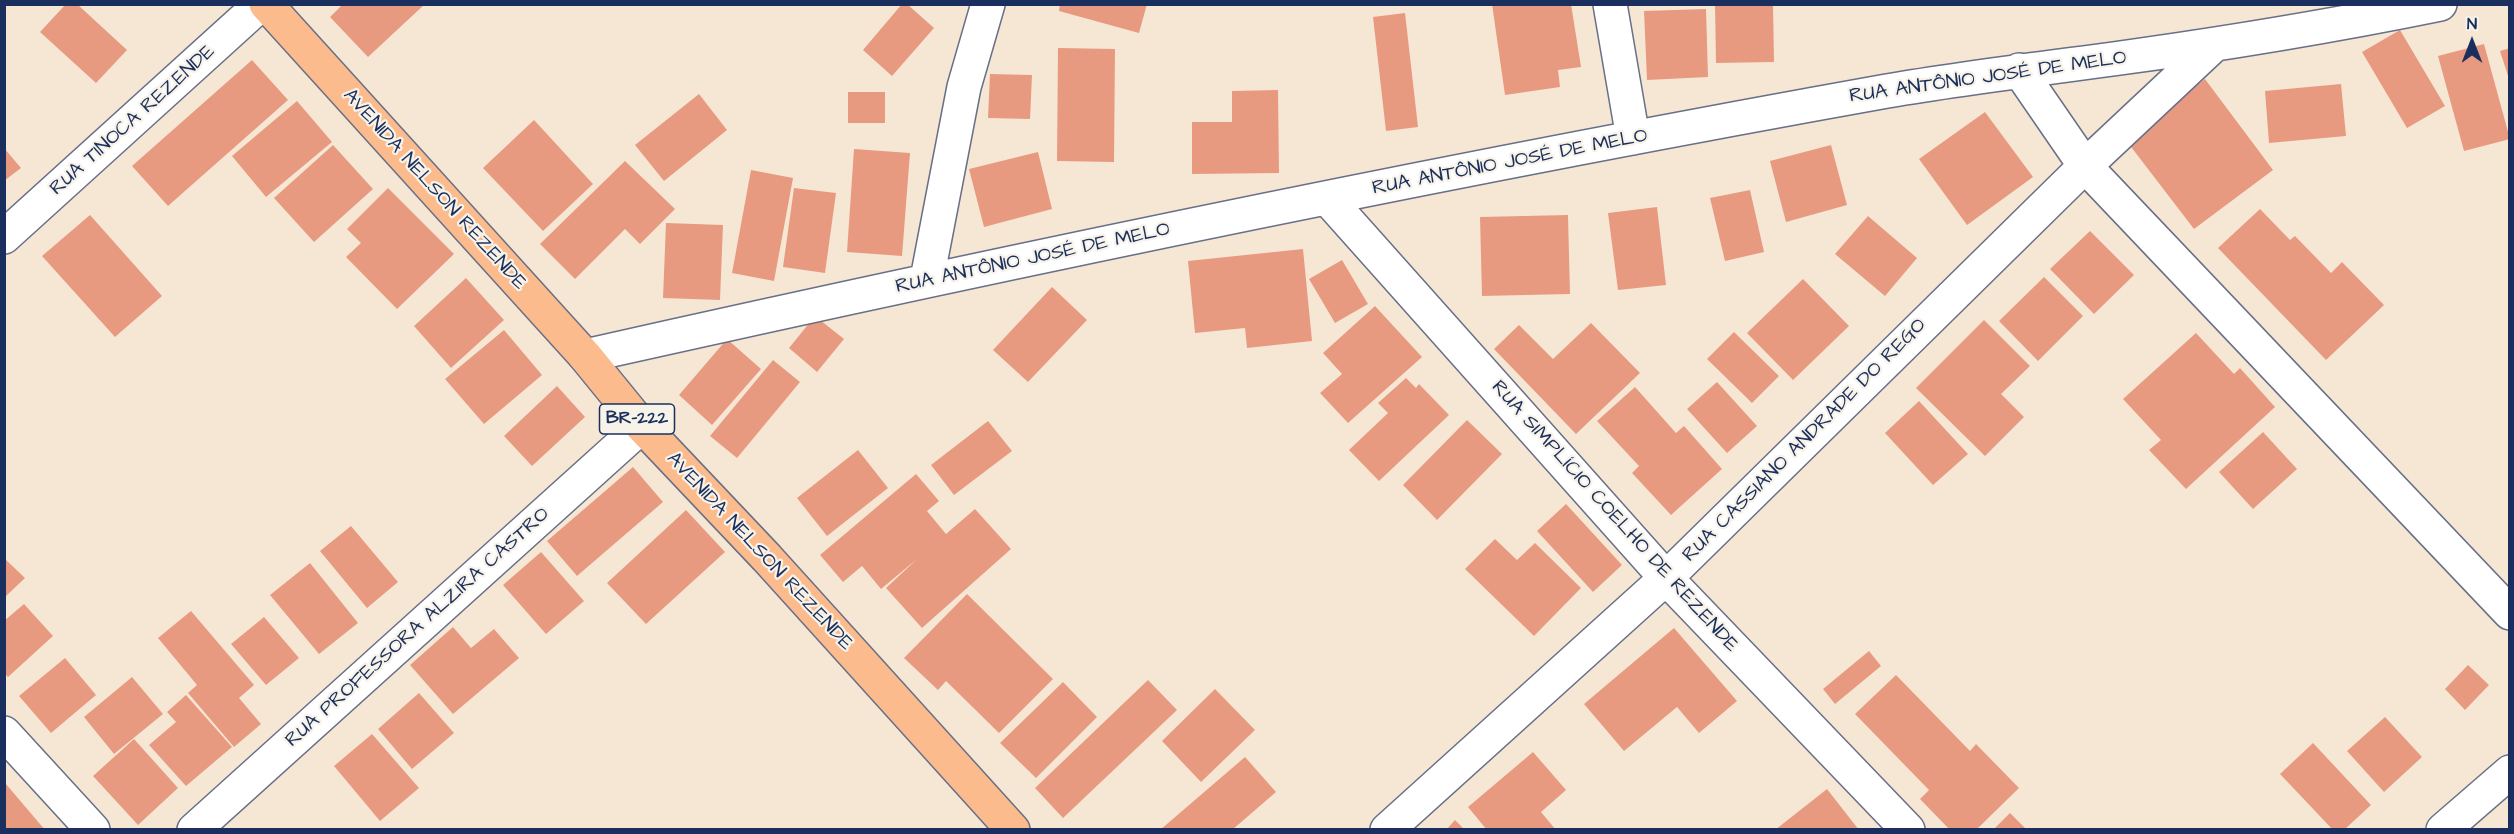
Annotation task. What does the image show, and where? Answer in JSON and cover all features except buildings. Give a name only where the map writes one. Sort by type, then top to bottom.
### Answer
[{"type":"main road","name":"AVENIDA NELSON REZENDE","points":[[266,4],[585,356],[642,426],[767,558],[1013,830]]},
{"type":"street","name":"RUA TINOCA REZENDE","points":[[4,237],[261,4]]},
{"type":"street","points":[[927,279],[964,87],[988,4]]},
{"type":"street","points":[[1610,4],[1633,138]]},
{"type":"street","name":"RUA ANTÔNIO JOSÉ DE MELO","points":[[585,356],[927,279],[1633,138],[1882,92],[2019,70],[2215,44],[2360,13],[2440,4]]},
{"type":"street","name":"RUA CASSIANO ANDRADE DO REGO","points":[[1388,830],[1666,578],[2085,166],[2215,44]]},
{"type":"street","points":[[2019,70],[2085,166],[2510,614]]},
{"type":"street","name":"RUA SIMPLÍCIO COELHO DE REZENDE","points":[[1328,199],[1666,578],[1908,830]]},
{"type":"street","name":"RUA PROFESSORA ALZIRA CASTRO","points":[[194,830],[642,426]]},
{"type":"street","points":[[4,733],[93,830]]},
{"type":"street","points":[[2443,830],[2510,772]]}]
